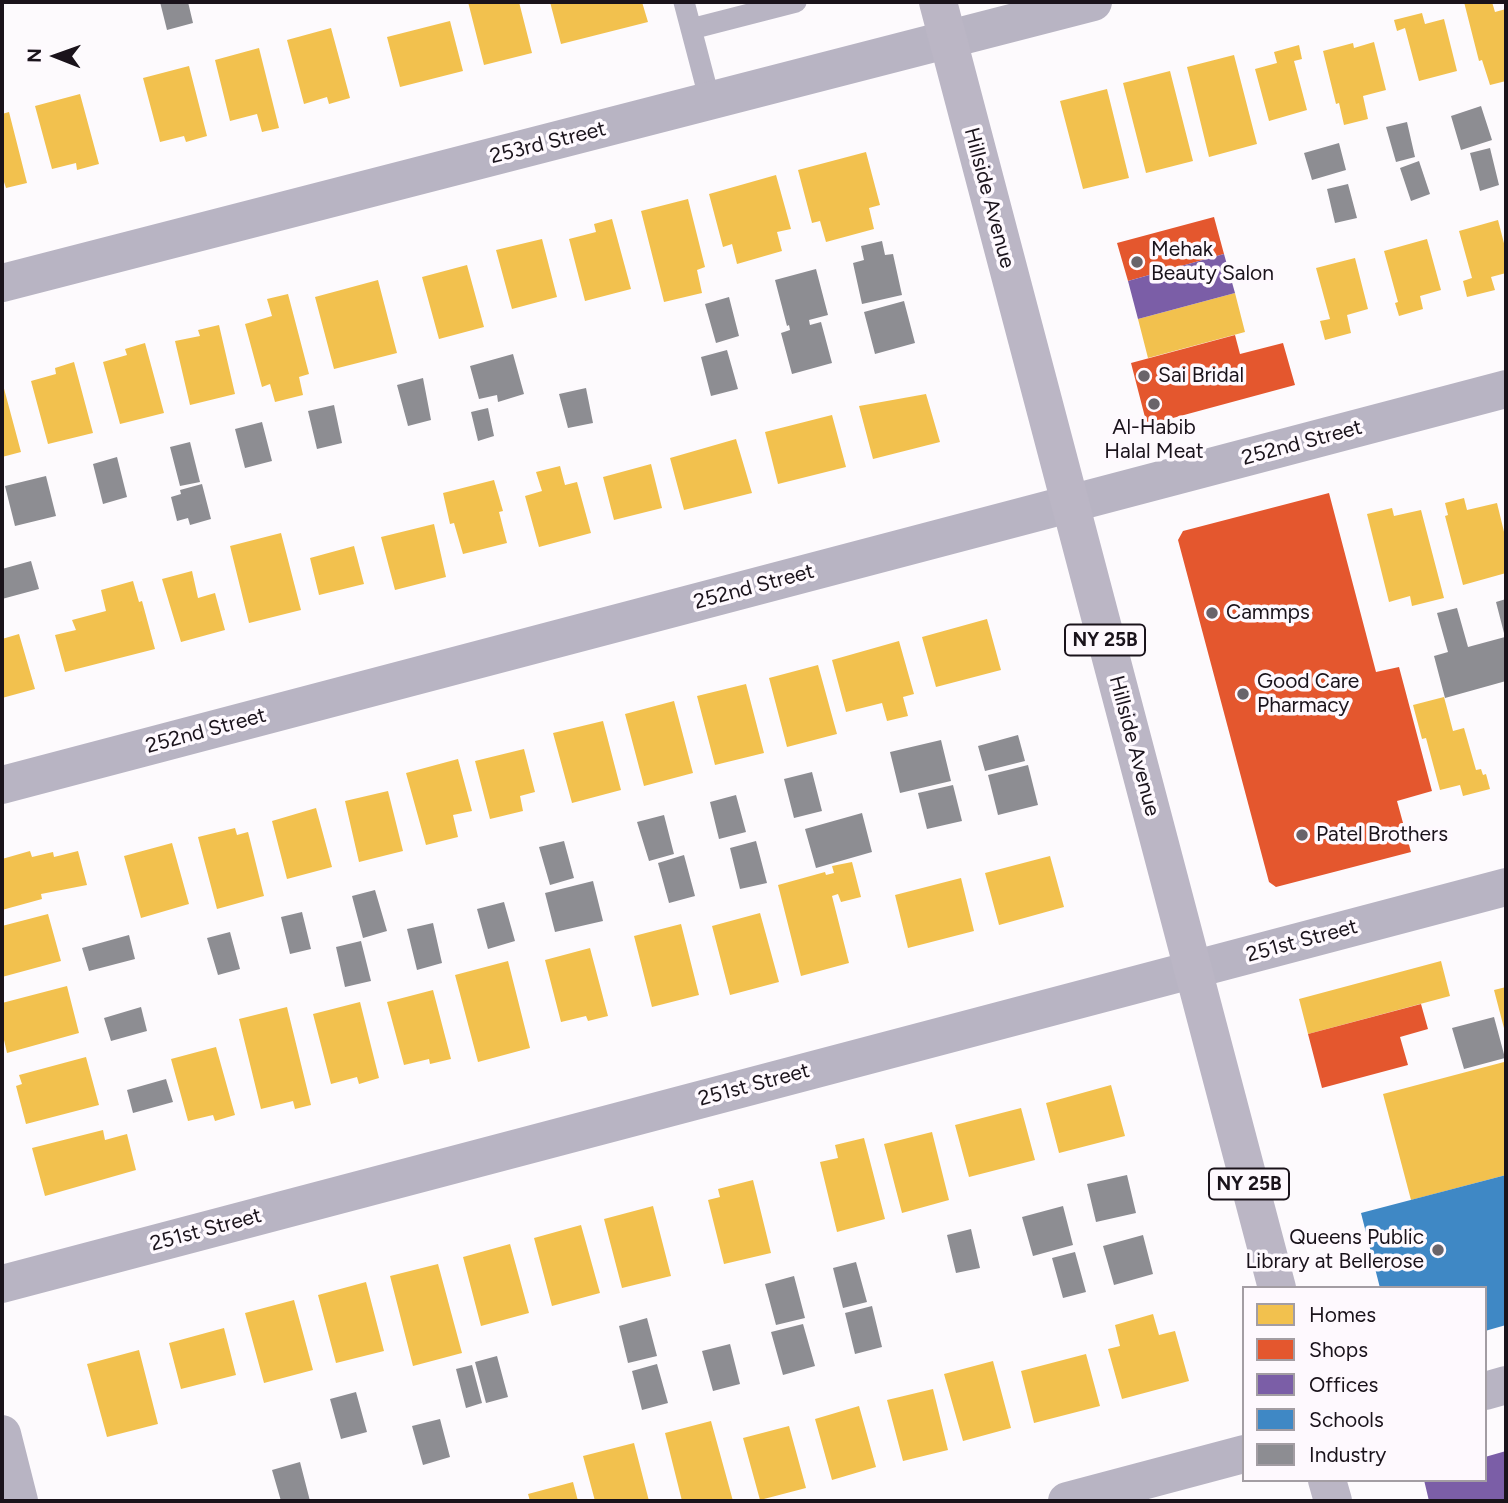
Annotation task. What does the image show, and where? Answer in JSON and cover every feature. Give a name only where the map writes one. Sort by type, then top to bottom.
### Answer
[{"type":"main road","name":"Hillside Avenue","points":[[938,2],[1276,1286]]},
{"type":"main road","points":[[1328,1482],[1333,1501]]},
{"type":"street","name":"253rd Street","points":[[2,282],[1093,2]]},
{"type":"street","name":"252nd Street","points":[[2,785],[1506,389]]},
{"type":"street","name":"251st Street","points":[[2,1284],[1506,887]]},
{"type":"street","points":[[1487,1390],[1506,1385]]},
{"type":"street","points":[[2,1434],[19,1501]]},
{"type":"street","points":[[1067,1501],[1242,1455]]},
{"type":"lane","points":[[684,2],[710,101]]},
{"type":"lane","points":[[691,29],[796,2]]},
{"type":"building: Homes","points":[[468,2],[519,2],[532,53],[484,65]]},
{"type":"building: Homes","points":[[550,2],[642,2],[648,22],[561,44]]},
{"type":"building: Homes","points":[[1464,2],[1492,2],[1495,12],[1506,9],[1506,81],[1490,85],[1482,60],[1479,61]]},
{"type":"building: Homes","points":[[1422,13],[1425,24],[1444,19],[1457,71],[1419,81],[1405,28],[1397,31],[1394,20]]},
{"type":"building: Homes","points":[[450,21],[463,71],[400,87],[387,37]]},
{"type":"building: Homes","points":[[331,28],[350,98],[329,104],[327,97],[304,104],[287,40]]},
{"type":"building: Homes","points":[[1374,42],[1386,90],[1363,96],[1368,119],[1344,125],[1323,51],[1353,43],[1354,48]]},
{"type":"building: Homes","points":[[1299,45],[1302,59],[1294,61],[1307,110],[1269,121],[1255,69],[1277,63],[1274,52]]},
{"type":"building: Homes","points":[[259,48],[279,128],[262,132],[257,114],[230,121],[215,60]]},
{"type":"building: Homes","points":[[1234,55],[1257,144],[1209,157],[1187,67]]},
{"type":"building: Homes","points":[[189,66],[207,136],[186,142],[184,136],[160,142],[143,78]]},
{"type":"building: Homes","points":[[1170,71],[1193,161],[1146,173],[1123,83]]},
{"type":"building: Homes","points":[[1107,89],[1129,178],[1083,189],[1060,101]]},
{"type":"building: Homes","points":[[80,94],[99,164],[77,170],[76,163],[52,169],[35,106]]},
{"type":"building: Homes","points":[[9,112],[27,183],[6,188],[2,182],[2,114]]},
{"type":"building: Homes","points":[[866,152],[880,205],[869,208],[874,229],[826,242],[820,221],[812,223],[798,170]]},
{"type":"building: Homes","points":[[776,175],[791,229],[777,232],[782,251],[737,264],[732,244],[723,247],[709,194]]},
{"type":"building: Homes","points":[[688,199],[705,267],[697,270],[702,293],[664,302],[641,211]]},
{"type":"building: Homes","points":[[612,219],[631,289],[585,301],[569,239],[596,232],[594,224]]},
{"type":"building: Homes","points":[[1498,220],[1506,251],[1506,273],[1491,277],[1495,290],[1467,297],[1463,281],[1472,278],[1459,231]]},
{"type":"building: Homes","points":[[542,239],[557,297],[512,309],[496,250]]},
{"type":"building: Homes","points":[[1427,239],[1441,290],[1420,296],[1423,309],[1399,316],[1395,303],[1398,302],[1384,251]]},
{"type":"building: Homes","points":[[1355,258],[1368,309],[1347,315],[1351,333],[1325,340],[1320,321],[1330,319],[1316,268]]},
{"type":"building: Homes","points":[[467,265],[484,327],[439,339],[422,277]]},
{"type":"building: Homes","points":[[378,280],[397,353],[334,369],[315,297]]},
{"type":"building: Homes","points":[[1235,293],[1245,332],[1148,358],[1138,319]]},
{"type":"building: Homes","points":[[288,294],[309,374],[299,377],[303,395],[275,402],[270,384],[262,387],[245,324],[272,316],[267,299]]},
{"type":"building: Homes","points":[[219,325],[235,394],[190,405],[175,341],[200,336],[198,330]]},
{"type":"building: Homes","points":[[145,343],[164,413],[120,424],[103,362],[127,355],[125,349]]},
{"type":"building: Homes","points":[[74,362],[93,433],[48,444],[31,381],[56,374],[55,368]]},
{"type":"building: Homes","points":[[2,381],[21,452],[2,457]]},
{"type":"building: Homes","points":[[926,394],[940,442],[873,459],[859,406]]},
{"type":"building: Homes","points":[[832,415],[846,467],[778,484],[765,432]]},
{"type":"building: Homes","points":[[736,439],[752,493],[684,510],[670,458]]},
{"type":"building: Homes","points":[[651,464],[662,508],[614,520],[603,477]]},
{"type":"building: Homes","points":[[560,466],[565,485],[577,482],[591,533],[539,547],[525,496],[542,491],[536,472]]},
{"type":"building: Homes","points":[[494,480],[503,511],[499,512],[507,543],[463,554],[454,523],[450,524],[443,493]]},
{"type":"building: Homes","points":[[1464,498],[1467,510],[1497,503],[1506,540],[1506,573],[1463,585],[1445,516],[1448,515],[1445,503]]},
{"type":"building: Homes","points":[[1392,508],[1394,516],[1421,510],[1444,598],[1412,606],[1410,596],[1389,602],[1367,514]]},
{"type":"building: Homes","points":[[434,524],[446,577],[395,590],[381,537]]},
{"type":"building: Homes","points":[[281,533],[301,610],[249,623],[230,546]]},
{"type":"building: Homes","points":[[354,546],[364,584],[319,595],[310,558]]},
{"type":"building: Homes","points":[[192,571],[198,598],[215,593],[225,630],[181,642],[162,579]]},
{"type":"building: Homes","points":[[133,581],[139,602],[142,601],[155,649],[65,672],[55,635],[76,630],[72,620],[106,611],[101,590]]},
{"type":"building: Homes","points":[[987,619],[1001,670],[936,687],[922,637]]},
{"type":"building: Homes","points":[[19,634],[35,689],[2,698],[2,639]]},
{"type":"building: Homes","points":[[899,641],[914,694],[903,697],[908,716],[887,721],[882,703],[846,712],[832,660]]},
{"type":"building: Homes","points":[[818,665],[837,734],[787,747],[769,678]]},
{"type":"building: Homes","points":[[746,684],[764,753],[715,765],[697,696]]},
{"type":"building: Homes","points":[[1444,697],[1453,731],[1464,728],[1476,770],[1481,769],[1483,775],[1486,774],[1490,789],[1463,796],[1460,785],[1440,790],[1426,738],[1422,739],[1413,705]]},
{"type":"building: Homes","points":[[674,701],[693,773],[644,786],[625,714]]},
{"type":"building: Homes","points":[[603,721],[621,790],[572,803],[553,733]]},
{"type":"building: Homes","points":[[524,749],[535,792],[520,796],[523,811],[490,819],[475,761]]},
{"type":"building: Homes","points":[[458,759],[472,811],[453,815],[458,837],[426,845],[406,773]]},
{"type":"building: Homes","points":[[388,791],[403,851],[359,862],[345,801]]},
{"type":"building: Homes","points":[[316,808],[332,867],[287,879],[272,821]]},
{"type":"building: Homes","points":[[235,828],[237,835],[248,832],[264,896],[217,909],[198,837]]},
{"type":"building: Homes","points":[[172,843],[189,904],[141,918],[124,856]]},
{"type":"building: Homes","points":[[30,851],[32,857],[53,852],[54,857],[78,851],[87,885],[41,894],[42,899],[2,910],[2,859]]},
{"type":"building: Homes","points":[[1050,856],[1064,907],[999,925],[985,873]]},
{"type":"building: Homes","points":[[852,862],[861,897],[841,902],[838,894],[832,896],[849,963],[801,976],[778,885],[825,872],[826,875],[834,873],[832,866]]},
{"type":"building: Homes","points":[[961,878],[974,931],[908,948],[895,895]]},
{"type":"building: Homes","points":[[760,913],[779,982],[730,995],[712,926]]},
{"type":"building: Homes","points":[[48,914],[61,961],[2,977],[2,926]]},
{"type":"building: Homes","points":[[681,924],[699,995],[652,1007],[634,936]]},
{"type":"building: Homes","points":[[590,948],[608,1016],[588,1021],[586,1016],[561,1022],[545,960]]},
{"type":"building: Homes","points":[[508,961],[530,1048],[478,1062],[455,975]]},
{"type":"building: Homes","points":[[1441,961],[1450,996],[1308,1034],[1299,999]]},
{"type":"building: Homes","points":[[67,986],[79,1033],[7,1053],[2,1031],[2,1003]]},
{"type":"building: Homes","points":[[1506,987],[1506,1032],[1505,1032],[1494,990]]},
{"type":"building: Homes","points":[[433,990],[451,1059],[430,1064],[429,1059],[404,1065],[387,1002]]},
{"type":"building: Homes","points":[[360,1002],[379,1078],[359,1084],[357,1077],[331,1084],[313,1014]]},
{"type":"building: Homes","points":[[287,1007],[311,1105],[295,1109],[293,1101],[261,1109],[239,1019]]},
{"type":"building: Homes","points":[[216,1047],[235,1115],[215,1121],[213,1115],[188,1121],[171,1059]]},
{"type":"building: Homes","points":[[86,1057],[99,1105],[26,1124],[16,1086],[22,1084],[19,1075]]},
{"type":"building: Homes","points":[[1504,1062],[1506,1175],[1411,1200],[1383,1094]]},
{"type":"building: Homes","points":[[1111,1085],[1125,1136],[1059,1153],[1046,1103]]},
{"type":"building: Homes","points":[[1021,1108],[1035,1160],[969,1177],[955,1125]]},
{"type":"building: Homes","points":[[103,1130],[105,1140],[127,1134],[136,1170],[45,1196],[32,1148]]},
{"type":"building: Homes","points":[[932,1132],[949,1200],[902,1213],[884,1144]]},
{"type":"building: Homes","points":[[864,1138],[885,1219],[837,1232],[820,1162],[838,1158],[835,1145]]},
{"type":"building: Homes","points":[[753,1180],[771,1253],[724,1264],[708,1200],[720,1197],[718,1189]]},
{"type":"building: Homes","points":[[653,1206],[671,1276],[622,1288],[604,1219]]},
{"type":"building: Homes","points":[[581,1225],[600,1293],[552,1306],[534,1238]]},
{"type":"building: Homes","points":[[510,1244],[529,1313],[481,1326],[463,1257]]},
{"type":"building: Homes","points":[[438,1264],[462,1353],[413,1366],[390,1276]]},
{"type":"building: Homes","points":[[366,1282],[384,1351],[336,1363],[318,1295]]},
{"type":"building: Homes","points":[[294,1300],[313,1370],[264,1383],[245,1313]]},
{"type":"building: Homes","points":[[1153,1314],[1159,1335],[1175,1331],[1189,1381],[1122,1399],[1108,1349],[1120,1346],[1115,1325]]},
{"type":"building: Homes","points":[[224,1328],[236,1375],[181,1389],[169,1343]]},
{"type":"building: Homes","points":[[139,1350],[158,1424],[107,1437],[87,1364]]},
{"type":"building: Homes","points":[[1086,1354],[1100,1406],[1034,1423],[1021,1371]]},
{"type":"building: Homes","points":[[993,1361],[1011,1428],[963,1441],[944,1374]]},
{"type":"building: Homes","points":[[933,1389],[948,1450],[903,1461],[887,1400]]},
{"type":"building: Homes","points":[[859,1406],[876,1467],[832,1480],[815,1419]]},
{"type":"building: Homes","points":[[711,1421],[733,1501],[682,1501],[665,1433]]},
{"type":"building: Homes","points":[[789,1426],[806,1488],[760,1500],[743,1438]]},
{"type":"building: Homes","points":[[634,1443],[649,1501],[595,1501],[583,1456]]},
{"type":"building: Homes","points":[[573,1482],[578,1501],[530,1501],[528,1494]]},
{"type":"building: Shops","points":[[1214,217],[1224,254],[1128,281],[1117,243]]},
{"type":"building: Shops","points":[[1235,335],[1240,354],[1283,343],[1295,385],[1147,425],[1131,363]]},
{"type":"building: Shops","points":[[1329,493],[1376,672],[1399,667],[1432,791],[1397,801],[1411,852],[1276,887],[1269,882],[1178,540],[1183,531]]},
{"type":"building: Shops","points":[[1421,1004],[1428,1029],[1400,1037],[1408,1065],[1322,1088],[1308,1034]]},
{"type":"building: Offices","points":[[1224,254],[1235,293],[1138,319],[1128,281]]},
{"type":"building: Offices","points":[[1506,1451],[1506,1501],[1429,1501],[1424,1482],[1487,1482],[1487,1456]]},
{"type":"building: Schools","name":"Queens Public Library at Bellerose","points":[[1506,1175],[1506,1325],[1487,1330],[1487,1286],[1379,1286],[1361,1213]]},
{"type":"building: Industry","points":[[160,2],[188,2],[193,23],[167,30]]},
{"type":"building: Industry","points":[[1481,106],[1492,140],[1461,150],[1451,116]]},
{"type":"building: Industry","points":[[1407,122],[1415,157],[1396,162],[1386,127]]},
{"type":"building: Industry","points":[[1339,143],[1346,170],[1312,180],[1304,153]]},
{"type":"building: Industry","points":[[1490,148],[1499,185],[1480,191],[1470,153]]},
{"type":"building: Industry","points":[[1419,161],[1430,194],[1411,201],[1400,168]]},
{"type":"building: Industry","points":[[1348,184],[1357,218],[1335,223],[1327,189]]},
{"type":"building: Industry","points":[[882,241],[885,255],[893,254],[902,295],[862,304],[853,263],[864,260],[861,246]]},
{"type":"building: Industry","points":[[816,269],[828,315],[809,320],[810,325],[821,322],[832,363],[792,374],[781,333],[790,330],[775,280]]},
{"type":"building: Industry","points":[[729,297],[739,336],[716,343],[705,304]]},
{"type":"building: Industry","points":[[904,301],[915,343],[875,354],[864,312]]},
{"type":"building: Industry","points":[[727,350],[738,389],[711,396],[701,357]]},
{"type":"building: Industry","points":[[513,354],[524,394],[498,402],[497,395],[479,399],[470,366]]},
{"type":"building: Industry","points":[[423,378],[431,420],[408,426],[397,385]]},
{"type":"building: Industry","points":[[586,388],[593,423],[568,428],[559,394]]},
{"type":"building: Industry","points":[[334,405],[342,443],[317,449],[308,411]]},
{"type":"building: Industry","points":[[488,408],[494,436],[478,441],[471,412]]},
{"type":"building: Industry","points":[[262,422],[272,461],[245,468],[235,429]]},
{"type":"building: Industry","points":[[190,442],[200,482],[180,486],[170,447]]},
{"type":"building: Industry","points":[[117,457],[127,497],[103,504],[93,464]]},
{"type":"building: Industry","points":[[46,476],[56,516],[15,526],[5,486]]},
{"type":"building: Industry","points":[[202,484],[211,519],[190,525],[188,518],[177,521],[171,497],[181,494],[180,490]]},
{"type":"building: Industry","points":[[31,561],[39,589],[2,599],[2,569]]},
{"type":"building: Industry","points":[[1506,599],[1506,681],[1445,698],[1434,656],[1448,652],[1437,613],[1457,608],[1468,647],[1505,637],[1496,602]]},
{"type":"building: Industry","points":[[1018,735],[1025,761],[985,771],[978,746]]},
{"type":"building: Industry","points":[[941,740],[951,781],[900,793],[890,752]]},
{"type":"building: Industry","points":[[1028,765],[1038,805],[998,815],[988,775]]},
{"type":"building: Industry","points":[[812,772],[822,811],[794,818],[784,779]]},
{"type":"building: Industry","points":[[953,785],[962,821],[927,829],[918,793]]},
{"type":"building: Industry","points":[[736,795],[746,832],[719,839],[710,802]]},
{"type":"building: Industry","points":[[862,813],[872,852],[816,868],[805,829]]},
{"type":"building: Industry","points":[[664,815],[674,854],[649,861],[637,822]]},
{"type":"building: Industry","points":[[564,841],[574,878],[550,885],[539,847]]},
{"type":"building: Industry","points":[[756,841],[767,883],[740,889],[730,848]]},
{"type":"building: Industry","points":[[684,855],[695,896],[669,903],[658,863]]},
{"type":"building: Industry","points":[[593,881],[603,921],[555,932],[545,893]]},
{"type":"building: Industry","points":[[375,890],[387,931],[363,938],[352,896]]},
{"type":"building: Industry","points":[[504,902],[515,941],[488,949],[477,909]]},
{"type":"building: Industry","points":[[302,912],[311,949],[290,954],[281,917]]},
{"type":"building: Industry","points":[[433,923],[442,963],[417,970],[407,929]]},
{"type":"building: Industry","points":[[230,932],[240,969],[218,975],[207,938]]},
{"type":"building: Industry","points":[[129,935],[135,959],[89,971],[82,948]]},
{"type":"building: Industry","points":[[361,941],[371,981],[345,987],[336,947]]},
{"type":"building: Industry","points":[[141,1007],[147,1031],[111,1041],[104,1018]]},
{"type":"building: Industry","points":[[1494,1017],[1505,1058],[1464,1069],[1452,1028]]},
{"type":"building: Industry","points":[[166,1079],[173,1102],[133,1113],[127,1090]]},
{"type":"building: Industry","points":[[1127,1175],[1136,1213],[1096,1222],[1087,1184]]},
{"type":"building: Industry","points":[[1063,1206],[1073,1245],[1033,1256],[1022,1217]]},
{"type":"building: Industry","points":[[971,1229],[980,1268],[956,1273],[947,1235]]},
{"type":"building: Industry","points":[[1143,1235],[1153,1274],[1114,1285],[1103,1246]]},
{"type":"building: Industry","points":[[1075,1252],[1086,1292],[1063,1298],[1052,1258]]},
{"type":"building: Industry","points":[[856,1262],[867,1302],[843,1308],[833,1268]]},
{"type":"building: Industry","points":[[794,1276],[805,1318],[776,1325],[765,1284]]},
{"type":"building: Industry","points":[[872,1306],[882,1347],[855,1354],[845,1313]]},
{"type":"building: Industry","points":[[647,1318],[657,1356],[628,1363],[619,1326]]},
{"type":"building: Industry","points":[[803,1324],[815,1366],[783,1375],[771,1332]]},
{"type":"building: Industry","points":[[730,1344],[740,1384],[713,1391],[702,1351]]},
{"type":"building: Industry","points":[[497,1356],[508,1397],[486,1403],[475,1362]]},
{"type":"building: Industry","points":[[657,1364],[668,1403],[642,1410],[632,1371]]},
{"type":"building: Industry","points":[[472,1365],[482,1403],[466,1408],[456,1369]]},
{"type":"building: Industry","points":[[356,1392],[367,1432],[341,1439],[330,1399]]},
{"type":"building: Industry","points":[[440,1419],[450,1457],[423,1465],[412,1426]]},
{"type":"building: Industry","points":[[300,1462],[310,1501],[281,1501],[272,1470]]},
{"type":"place","name":"Mehak Beauty Salon","points":[[1137,262]]},
{"type":"place","name":"Sai Bridal","points":[[1144,376]]},
{"type":"place","name":"Al-Habib Halal Meat","points":[[1154,404]]},
{"type":"place","name":"Cammps","points":[[1212,613]]},
{"type":"place","name":"Good Care Pharmacy","points":[[1243,694]]},
{"type":"place","name":"Patel Brothers","points":[[1302,835]]},
{"type":"place","name":"Queens Public Library at Bellerose","points":[[1438,1250]]}]
